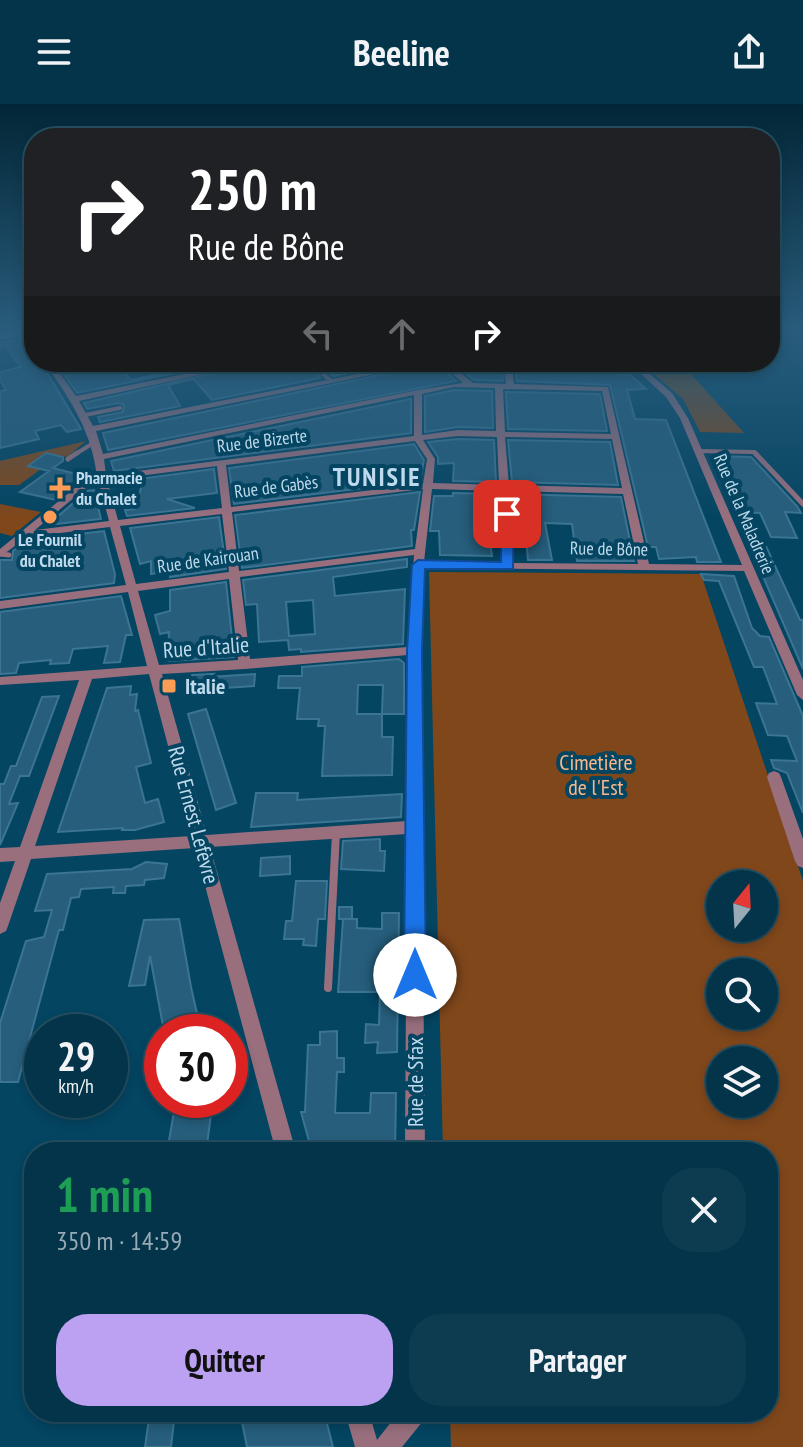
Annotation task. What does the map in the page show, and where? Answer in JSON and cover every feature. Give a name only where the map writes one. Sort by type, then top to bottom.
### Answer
[{"type":"street","name":"Rue Ernest Lefèvre","points":[[70,393],[97,441],[102,478],[283,1142]]},
{"type":"street","points":[[75,399],[106,393]]},
{"type":"street","points":[[92,429],[267,393]]},
{"type":"street","points":[[100,457],[415,393]]},
{"type":"street","name":"Rue de Sfax","points":[[415,1142],[414,651],[418,565],[431,459],[418,439],[418,393]]},
{"type":"street","points":[[499,393],[500,434],[507,488],[508,566]]},
{"type":"street","points":[[606,393],[644,567]]},
{"type":"street","name":"Rue de la Maladrerie","points":[[666,393],[699,451],[803,695]]},
{"type":"street","name":"Rue de Bizerte","points":[[102,478],[458,433],[616,437]]},
{"type":"street","points":[[221,462],[245,665]]},
{"type":"street","points":[[3,554],[84,485],[102,478]]},
{"type":"street","name":"Rue de Gabès","points":[[25,534],[428,486],[627,491]]},
{"type":"street","name":"Rue de Kairouan","points":[[0,605],[420,551]]},
{"type":"street","name":"Rue de Bône","points":[[418,565],[750,568]]},
{"type":"street","name":"Rue d'Italie","points":[[0,681],[414,651]]},
{"type":"street","points":[[0,926],[87,674]]},
{"type":"street","points":[[774,777],[803,861]]},
{"type":"street","points":[[0,855],[415,827]]},
{"type":"street","points":[[360,1422],[367,1447]]},
{"type":"street","points":[[387,1447],[406,1422]]},
{"type":"lane","points":[[85,415],[120,408]]},
{"type":"lane","points":[[68,459],[97,441]]},
{"type":"lane","points":[[699,451],[754,452],[803,504]]},
{"type":"lane","points":[[328,988],[336,833]]},
{"type":"green space","points":[[676,393],[708,393],[744,433],[700,432],[683,399]]},
{"type":"green space","points":[[86,441],[67,457],[46,453],[29,466],[41,469],[19,485],[0,485],[0,461]]},
{"type":"green space","points":[[0,504],[41,512],[12,536],[0,533]]},
{"type":"green space","name":"Cimetière de l'Est","points":[[429,572],[701,574],[803,881],[803,1447],[451,1447],[450,1422],[778,1422],[778,1142],[443,1142]]},
{"type":"building","points":[[0,393],[59,393],[81,429],[67,432],[61,425],[35,431],[39,439],[0,448]]},
{"type":"building","points":[[129,393],[172,393],[180,406],[100,422],[98,417],[123,412],[124,405],[119,403],[87,409],[84,403]]},
{"type":"building","points":[[206,393],[248,393],[212,400]]},
{"type":"building","points":[[295,393],[397,393],[108,450],[103,433]]},
{"type":"building","points":[[441,393],[492,393],[493,428],[458,427],[425,432],[425,396]]},
{"type":"building","points":[[506,393],[538,393],[600,394],[607,431],[508,429]]},
{"type":"building","points":[[612,393],[628,393],[635,419],[666,420],[721,562],[697,562],[696,557],[659,559],[656,547],[648,547]]},
{"type":"building","points":[[411,399],[411,433],[114,471],[111,461]]},
{"type":"building","points":[[494,440],[496,482],[453,481],[454,463],[438,464],[438,457],[428,442]]},
{"type":"building","points":[[508,440],[610,442],[618,485],[512,482]]},
{"type":"building","points":[[414,444],[424,460],[420,481],[234,504],[229,468]]},
{"type":"building","points":[[46,453],[63,457],[63,461],[53,468],[84,476],[56,500],[20,492],[49,471],[28,466]]},
{"type":"building","points":[[714,456],[751,457],[801,513],[785,512],[797,538],[771,537],[760,513],[739,512]]},
{"type":"building","points":[[214,469],[217,493],[167,499],[195,508],[127,516],[125,510],[135,509],[143,481],[118,485],[117,482]]},
{"type":"building","points":[[94,490],[101,519],[48,525],[87,491]]},
{"type":"building","points":[[420,492],[414,530],[411,530],[412,546],[242,568],[235,515]]},
{"type":"building","points":[[453,493],[497,494],[499,542],[490,542],[492,556],[440,555],[439,531],[430,531],[434,496],[453,496]]},
{"type":"building","points":[[512,494],[621,497],[634,561],[577,561],[572,524],[545,523],[552,560],[528,560],[526,540],[515,540]]},
{"type":"building","points":[[219,517],[226,569],[170,577],[170,571],[151,574],[151,561],[140,564],[130,528]]},
{"type":"building","points":[[104,531],[115,574],[114,583],[0,598],[0,560],[12,560],[13,551],[28,540]]},
{"type":"building","points":[[749,544],[765,544],[800,620],[803,620],[803,669]]},
{"type":"building","points":[[407,559],[407,567],[333,577],[335,596],[405,589],[403,644],[301,652],[301,649],[289,650],[288,640],[259,642],[257,604],[246,605],[243,580]],"holes":[[[313,600],[315,634],[289,636],[286,602]]]},
{"type":"building","points":[[701,574],[734,576],[752,628],[760,636],[769,637],[803,716],[803,813],[787,773],[774,768],[771,760],[797,761],[787,736],[768,735],[756,703],[777,704],[763,667],[754,667],[719,581],[704,580]]},
{"type":"building","points":[[226,582],[234,657],[168,661],[169,632],[160,634],[155,615],[170,611],[170,590]]},
{"type":"building","points":[[121,596],[132,635],[126,635],[120,662],[104,663],[108,646],[73,649],[69,663],[50,664],[51,660],[19,663],[16,673],[0,674],[0,612]]},
{"type":"building","points":[[399,659],[404,663],[404,714],[382,714],[382,737],[393,737],[392,775],[322,776],[325,726],[318,726],[319,719],[297,719],[300,688],[278,688],[279,676],[302,676],[302,667]],"holes":[[[358,685],[383,685],[382,714],[357,714]]]},
{"type":"building","points":[[213,674],[209,677],[255,674],[254,686],[194,690],[189,694],[192,675]]},
{"type":"building","points":[[131,686],[130,695],[137,694],[135,711],[138,710],[151,763],[136,767],[145,803],[158,799],[164,822],[135,830],[58,832],[107,688]]},
{"type":"building","points":[[59,696],[29,776],[20,776],[9,804],[18,803],[0,845],[0,784],[4,784],[11,766],[16,766],[42,697]]},
{"type":"building","points":[[206,709],[236,803],[216,810],[188,714]]},
{"type":"building","points":[[256,793],[298,793],[297,800],[402,794],[401,817],[251,827]]},
{"type":"building","points":[[380,839],[380,851],[385,851],[384,871],[341,869],[343,841]]},
{"type":"building","points":[[290,856],[290,874],[260,876],[261,858]]},
{"type":"building","points":[[146,862],[167,864],[164,878],[145,880],[144,885],[126,886],[125,893],[113,893],[114,887],[81,889],[79,897],[71,898],[36,1014],[24,1014],[24,1060],[18,1082],[0,1082],[0,1023],[26,941],[44,937],[52,910],[35,911],[47,874],[132,869]]},
{"type":"building","points":[[296,881],[327,881],[325,919],[318,919],[316,946],[303,945],[304,939],[284,939],[286,921],[292,921]]},
{"type":"building","points":[[339,907],[352,907],[352,919],[357,919],[357,928],[382,929],[382,913],[399,913],[397,1052],[377,1053],[378,1042],[365,1043],[366,1024],[379,1025],[380,992],[338,992],[343,919],[339,919]]},
{"type":"building","points":[[179,919],[197,1014],[161,1014],[150,956],[145,985],[129,986],[144,920]]},
{"type":"building","points":[[337,1031],[337,1058],[344,1058],[344,1072],[337,1072],[335,1113],[370,1113],[371,1093],[396,1093],[395,1142],[309,1142],[301,1112],[305,1112],[308,1045],[320,1045],[320,1032]]},
{"type":"building","points":[[173,1118],[211,1118],[207,1142],[169,1142]]},
{"type":"building","points":[[149,1422],[174,1422],[171,1447],[145,1447]]},
{"type":"building","points":[[242,1422],[327,1422],[333,1447],[247,1447]]},
{"type":"place","name":"Pharmacie du Chalet","points":[[60,488]]},
{"type":"place","name":"Le Fournil du Chalet","points":[[50,517]]},
{"type":"place","name":"Italie","points":[[169,686]]},
{"type":"district","name":"TUNISIE","points":[[377,477]]},
{"type":"route","points":[[415,975],[414,651],[418,565],[508,566],[507,514]]}]
